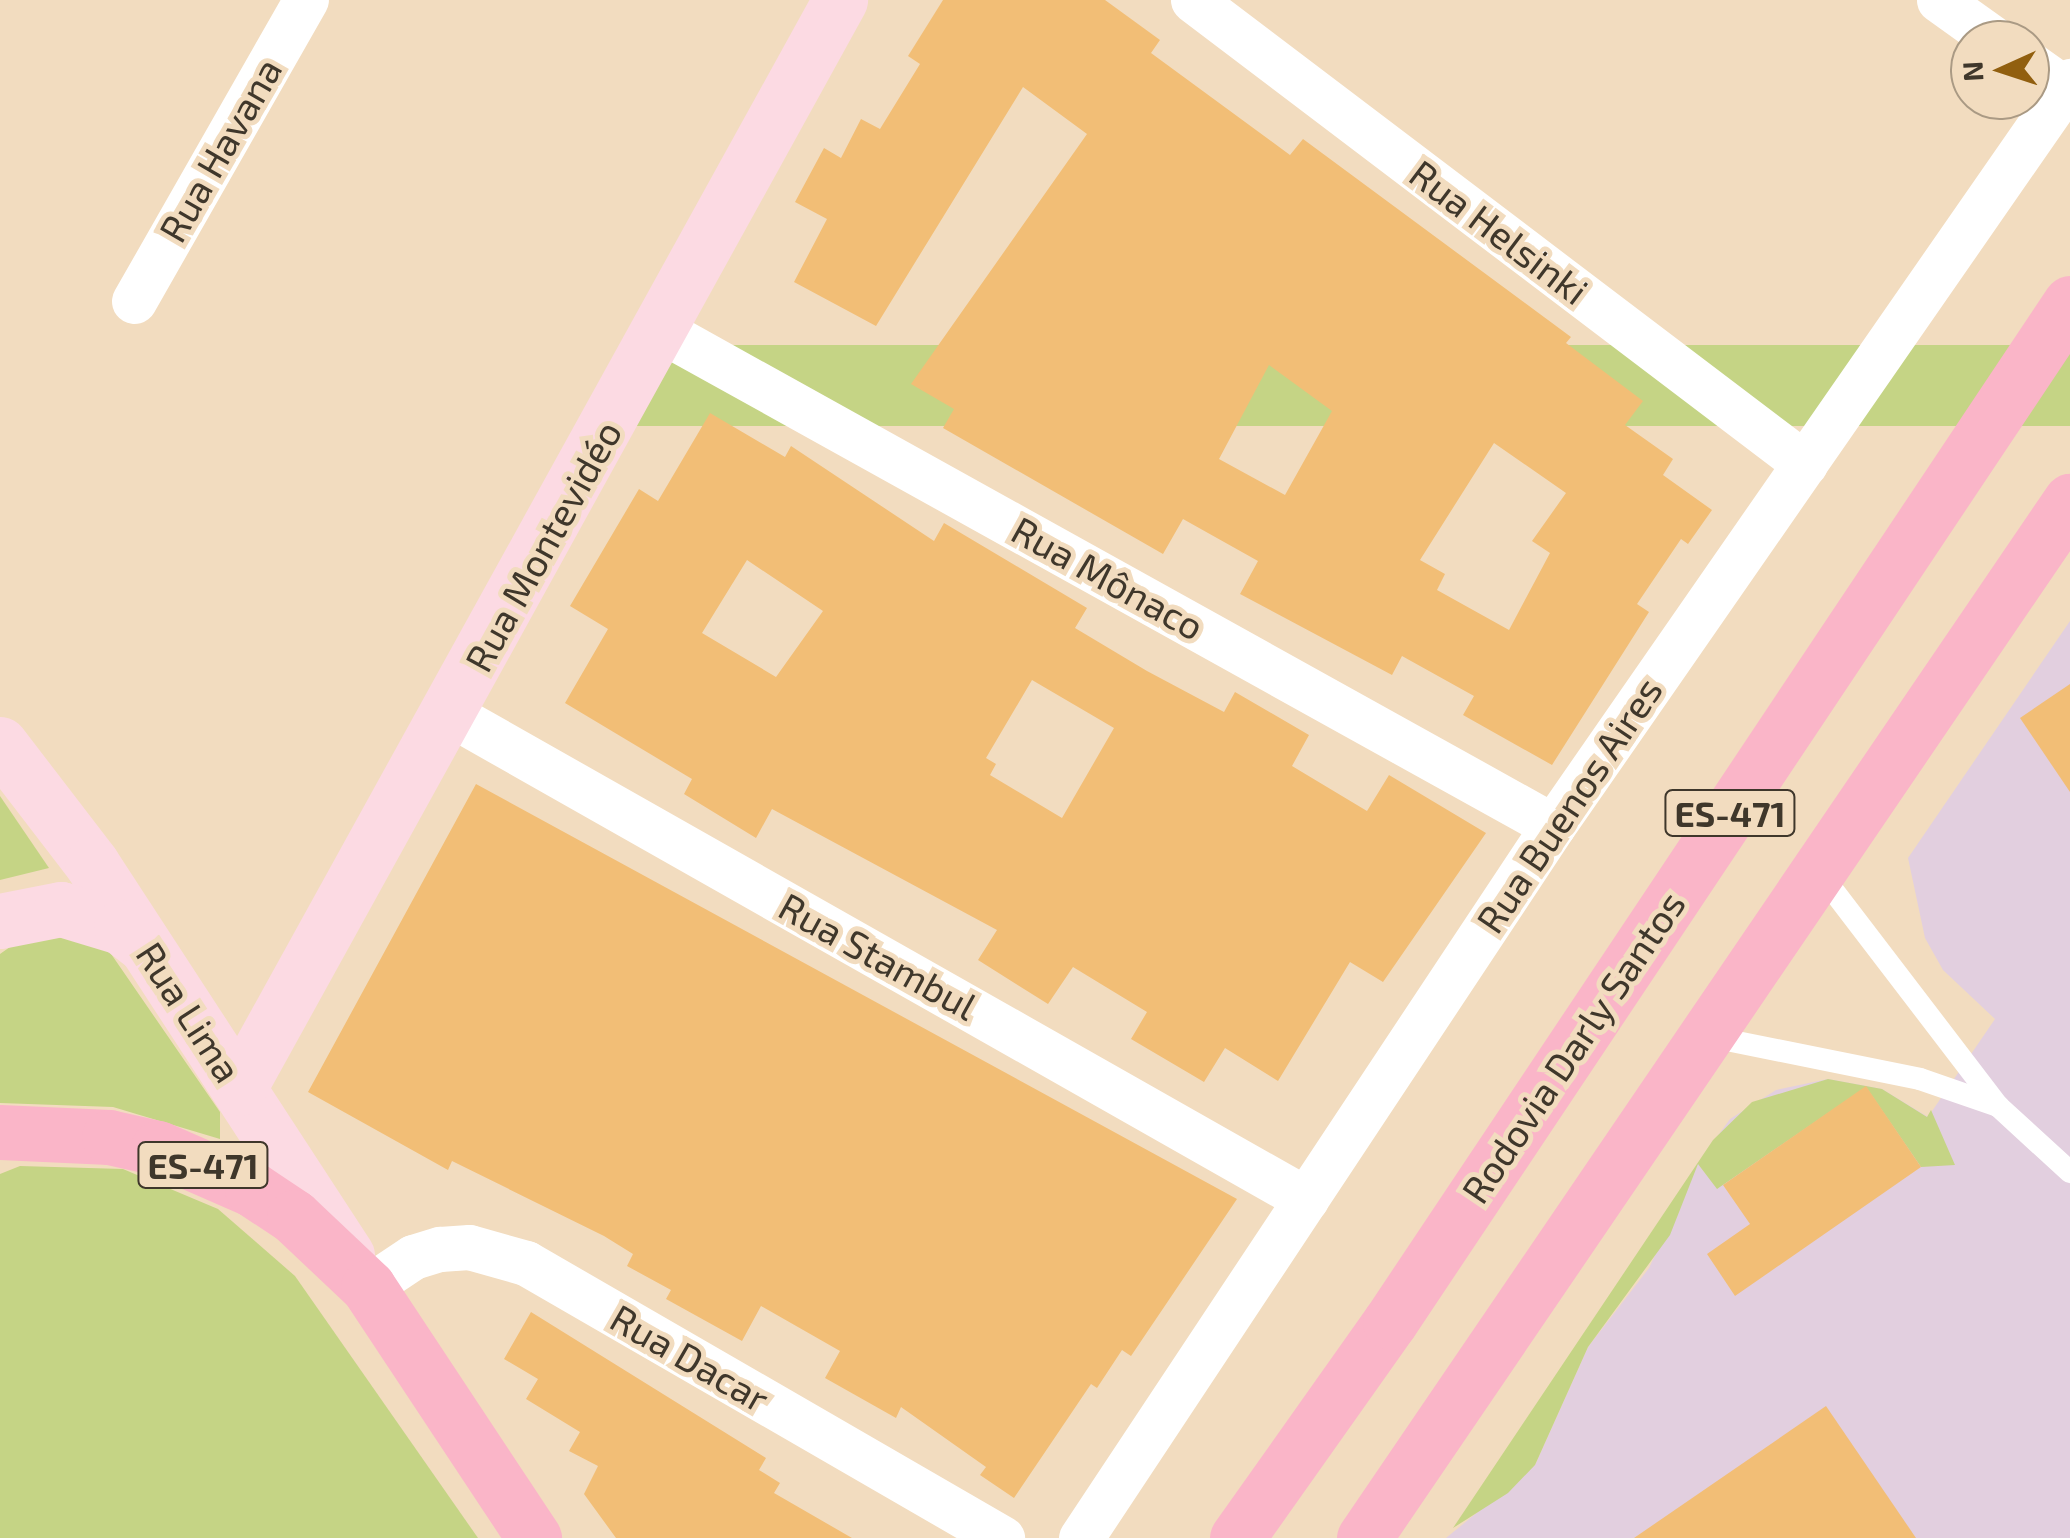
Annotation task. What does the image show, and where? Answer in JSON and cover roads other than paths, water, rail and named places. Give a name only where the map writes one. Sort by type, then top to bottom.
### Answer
[{"type":"main road","name":"Rodovia Darly Santos","points":[[1237,1538],[1390,1322],[2070,303]]},
{"type":"main road","name":"ES-471","points":[[1364,1538],[2070,501]]},
{"type":"main road","name":"ES-471","points":[[0,1132],[109,1136],[206,1166],[294,1217],[368,1287]]},
{"type":"main road","name":"Rua Lima","points":[[368,1287],[534,1538]]},
{"type":"street","name":"Rua Havana","points":[[134,300],[306,0]]},
{"type":"street","name":"Rua Montevidéo","points":[[238,1088],[662,331],[840,0]]},
{"type":"street","name":"Rua Helsinki","points":[[1193,0],[1805,464]]},
{"type":"street","points":[[1939,0],[1968,20]]},
{"type":"street","name":"Rua Buenos Aires","points":[[1081,1538],[1554,826],[1805,464],[2055,78]]},
{"type":"street","name":"Rua Mônaco","points":[[662,331],[1554,826]]},
{"type":"street","name":"Rua Stambul","points":[[450,714],[1306,1199]]},
{"type":"street","name":"Rua Lima","points":[[0,744],[146,946],[368,1287]]},
{"type":"street","points":[[0,920],[61,910],[121,927],[146,946]]},
{"type":"street","name":"Rua Dacar","points":[[368,1287],[413,1257],[440,1249],[484,1250],[526,1263],[1002,1538]]},
{"type":"lane","points":[[1819,872],[1998,1106],[2070,1172]]},
{"type":"lane","points":[[1704,1035],[1920,1079],[1998,1106]]}]
